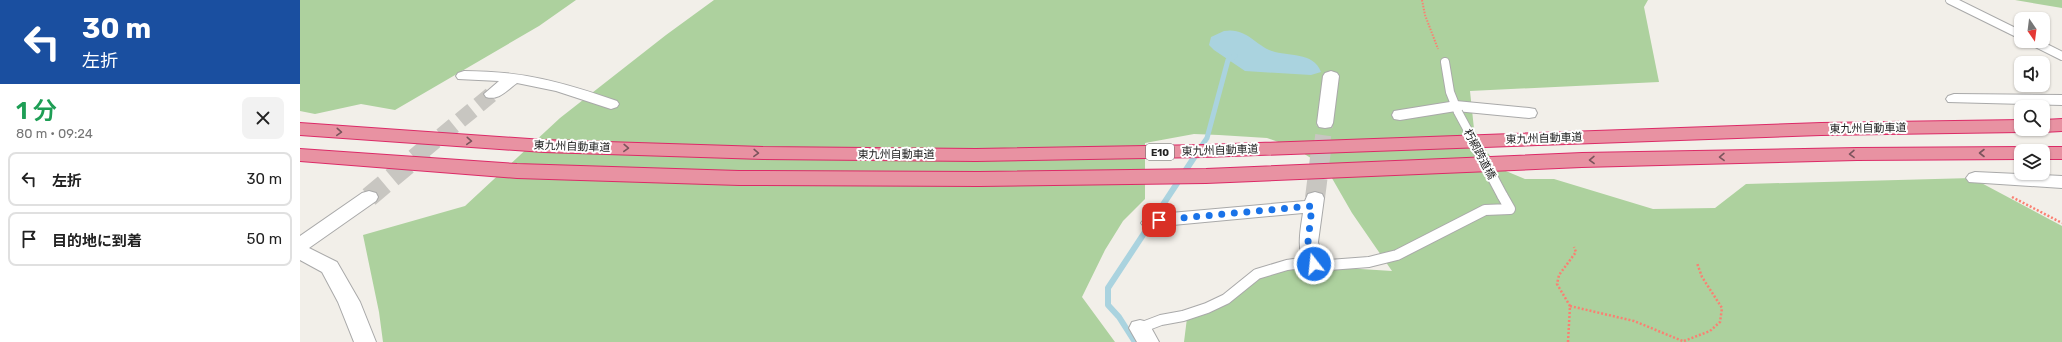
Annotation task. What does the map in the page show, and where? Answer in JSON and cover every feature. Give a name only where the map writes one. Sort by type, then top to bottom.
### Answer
[{"type":"highway","name":"東九州自動車道","points":[[300,129],[544,146],[763,153],[976,155],[1204,151],[1813,129],[2014,126]]},
{"type":"highway","points":[[2050,126],[2062,126]]},
{"type":"highway","name":"E10","points":[[300,155],[517,171],[739,178],[979,179],[1206,176],[1606,160],[1857,154],[2014,153]]},
{"type":"highway","points":[[2050,153],[2062,153]]},
{"type":"street","points":[[464,76],[513,78],[552,86],[611,104]]},
{"type":"street","points":[[1325,123],[1331,76]]},
{"type":"street","points":[[492,94],[513,78]]},
{"type":"street","points":[[1954,99],[2062,100]]},
{"type":"street","points":[[1400,115],[1457,109],[1529,113]]},
{"type":"street","points":[[1981,178],[2062,182]]},
{"type":"street","points":[[300,245],[369,197]]},
{"type":"street","points":[[1151,223],[1314,202],[1308,242],[1314,264]]},
{"type":"street","points":[[300,252],[330,267],[349,302],[365,342]]},
{"type":"lane","points":[[1950,0],[2014,32]]},
{"type":"lane","points":[[2046,48],[2062,56]]},
{"type":"lane","name":"朽網跨道橋","points":[[1314,264],[1368,262],[1397,255],[1443,233],[1485,210],[1510,209],[1457,109],[1450,92],[1445,62]]},
{"type":"lane","points":[[1144,335],[1161,320],[1183,316],[1207,308],[1226,299],[1256,274],[1301,262],[1314,264]]},
{"type":"path","points":[[1422,0],[1432,34],[1445,62]]},
{"type":"path","points":[[1981,178],[2062,223]]},
{"type":"path","points":[[1568,342],[1570,306],[1557,284],[1559,275],[1576,252],[1574,247]]},
{"type":"path","points":[[1570,306],[1634,321],[1684,342],[1710,331],[1720,322],[1722,308],[1702,277],[1697,263]]},
{"type":"green space","points":[[300,0],[576,0],[539,26],[395,110],[361,104],[315,114],[300,111]]},
{"type":"green space","points":[[714,0],[1648,0],[1644,7],[1659,82],[1470,91],[1474,129],[1487,152],[1501,169],[1525,179],[1554,179],[1653,209],[1715,208],[1746,184],[1972,178],[2062,226],[2062,342],[1184,342],[1187,318],[1256,277],[1298,265],[1392,271],[1352,213],[1329,173],[1317,162],[1295,148],[1267,138],[1194,134],[1145,143],[1145,199],[1123,221],[1105,250],[1082,297],[1115,342],[383,342],[379,312],[363,235],[465,206],[560,118],[666,35]]},
{"type":"green space","points":[[2015,0],[2062,0],[2062,8]]},
{"type":"water","points":[[1232,30],[1244,34],[1266,48],[1278,53],[1306,58],[1317,65],[1321,72],[1311,75],[1245,71],[1209,45],[1211,37],[1224,31]]},
{"type":"waterway","points":[[1198,151],[1207,138],[1228,60],[1235,56]]},
{"type":"waterway","points":[[1135,342],[1119,317],[1108,305],[1108,288],[1199,150]]},
{"type":"tunnel","points":[[423,151],[492,94]]},
{"type":"tunnel","points":[[1321,151],[1325,123]]},
{"type":"tunnel","points":[[369,197],[425,150]]},
{"type":"tunnel","points":[[1315,198],[1321,150]]},
{"type":"route","points":[[1159,220],[1227,216],[1257,211],[1312,206],[1308,242],[1314,264]]}]
